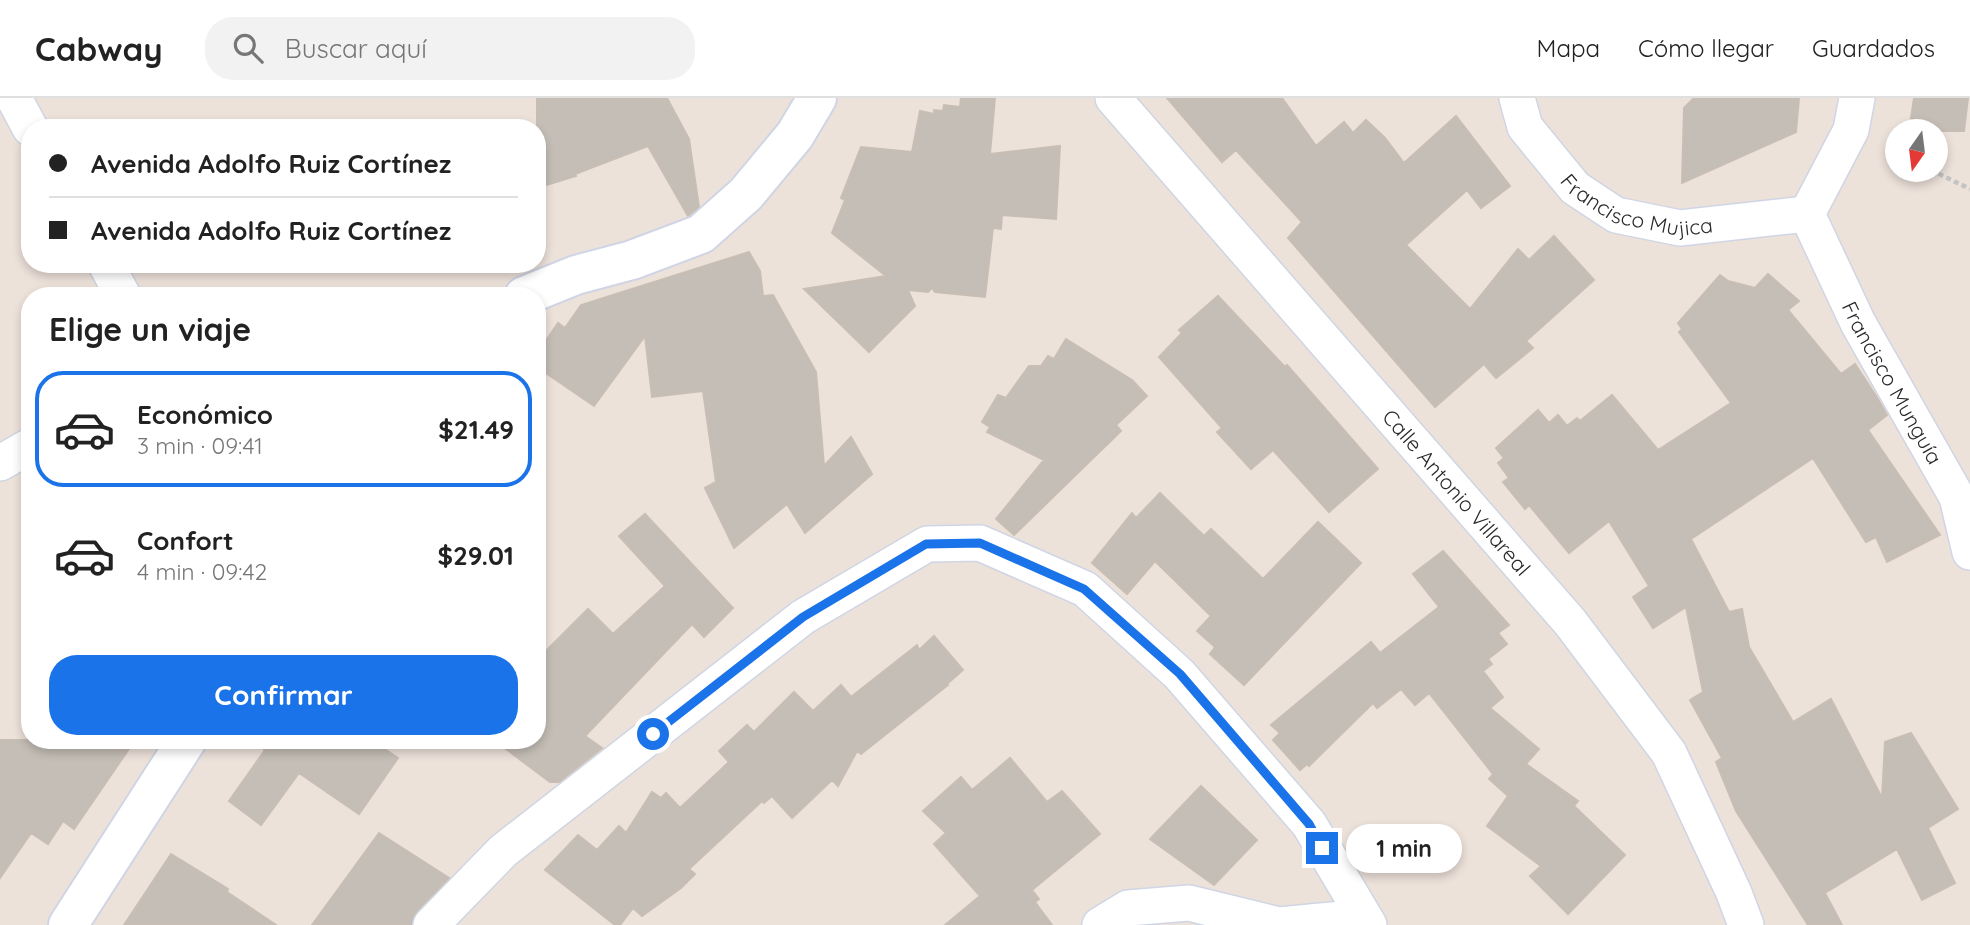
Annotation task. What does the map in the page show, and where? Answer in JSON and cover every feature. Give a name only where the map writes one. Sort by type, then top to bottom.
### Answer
[{"type":"main road","points":[[546,287],[576,275],[632,260],[701,234],[746,194],[795,135],[817,98]]},
{"type":"main road","points":[[68,925],[181,749]]},
{"type":"street","points":[[14,98],[25,119]]},
{"type":"street","name":"Calle Antonio Villareal","points":[[1113,98],[1570,622],[1669,753],[1746,925]]},
{"type":"street","name":"Francisco Mujica","points":[[1517,98],[1525,127],[1574,188],[1616,215],[1680,228],[1807,214]]},
{"type":"street","points":[[1807,214],[1851,130],[1857,98]]},
{"type":"street","name":"Francisco Munguía","points":[[1807,214],[1858,323],[1957,497],[1970,552]]},
{"type":"street","points":[[0,463],[21,451]]},
{"type":"street","points":[[431,925],[503,851],[803,617],[926,544],[980,543],[1084,589],[1180,674],[1309,824],[1366,921],[1279,925],[1189,903],[1128,908],[1100,925]]},
{"type":"path","points":[[1948,178],[1970,189]]},
{"type":"building","points":[[537,98],[667,98],[689,139],[699,207],[688,216],[648,146],[575,174],[576,176],[546,185],[546,119],[537,119]]},
{"type":"building","points":[[961,98],[995,98],[990,154],[1060,146],[1056,219],[1002,215],[1001,229],[993,228],[985,297],[935,292],[932,288],[928,292],[908,290],[915,306],[869,352],[804,289],[886,276],[832,233],[845,200],[841,198],[861,147],[912,152],[920,111],[934,114],[934,110],[943,111],[944,105],[960,107]]},
{"type":"building","points":[[1167,98],[1282,98],[1316,146],[1344,122],[1353,133],[1366,120],[1385,138],[1404,163],[1456,116],[1510,186],[1481,208],[1467,190],[1406,245],[1470,309],[1518,249],[1529,260],[1554,236],[1594,280],[1526,341],[1533,348],[1496,378],[1484,364],[1435,407],[1288,238],[1302,222],[1236,150],[1222,162]]},
{"type":"building","points":[[1694,98],[1799,98],[1796,132],[1682,183],[1684,108]]},
{"type":"building","points":[[1914,98],[1968,98],[1964,131],[1948,131],[1948,119],[1911,119]]},
{"type":"building","points":[[749,252],[760,271],[763,296],[773,295],[816,372],[824,466],[851,437],[872,474],[805,533],[787,504],[734,548],[705,488],[716,482],[703,391],[652,397],[645,336],[594,406],[546,373],[546,341],[558,323],[565,328],[581,305]]},
{"type":"building","points":[[1768,274],[1799,301],[1788,310],[1841,374],[1855,364],[1887,415],[1868,430],[1940,535],[1887,562],[1876,537],[1866,542],[1813,458],[1691,539],[1729,612],[1742,609],[1749,647],[1793,722],[1831,699],[1882,798],[1885,742],[1911,733],[1958,809],[1928,828],[1955,883],[1922,900],[1897,849],[1825,893],[1842,925],[1808,925],[1736,811],[1716,762],[1722,758],[1690,700],[1703,692],[1686,607],[1653,628],[1633,597],[1649,586],[1609,521],[1569,553],[1529,505],[1525,509],[1503,482],[1509,478],[1498,463],[1504,458],[1496,448],[1538,410],[1549,423],[1558,415],[1567,426],[1577,418],[1580,421],[1612,395],[1658,450],[1731,403],[1679,332],[1682,329],[1678,323],[1720,275],[1728,281],[1755,288]]},
{"type":"building","points":[[1218,296],[1285,367],[1287,365],[1378,469],[1329,512],[1273,450],[1251,469],[1217,432],[1222,428],[1159,357],[1182,333],[1179,330]]},
{"type":"building","points":[[1066,339],[1132,380],[1147,396],[1116,425],[1121,431],[1014,535],[996,519],[1044,460],[987,432],[990,427],[982,422],[998,395],[1006,398],[1029,366],[1041,366],[1048,356],[1054,359]]},
{"type":"building","points":[[1160,493],[1204,536],[1211,529],[1263,579],[1318,522],[1361,563],[1244,685],[1210,654],[1215,647],[1197,631],[1211,616],[1155,561],[1127,594],[1092,563],[1132,513],[1136,518]]},
{"type":"building","points":[[645,514],[733,608],[704,637],[692,624],[585,736],[602,748],[559,782],[550,782],[506,749],[546,749],[546,651],[588,609],[613,634],[665,586],[619,536]]},
{"type":"building","points":[[1443,551],[1509,625],[1498,633],[1507,644],[1488,659],[1492,664],[1483,671],[1503,697],[1490,708],[1539,749],[1526,764],[1578,801],[1574,806],[1625,855],[1568,914],[1530,876],[1541,866],[1487,826],[1508,796],[1489,779],[1493,774],[1429,693],[1415,705],[1401,689],[1377,708],[1373,703],[1309,766],[1307,764],[1300,770],[1273,740],[1280,733],[1271,725],[1371,642],[1380,653],[1439,607],[1413,574]]},
{"type":"building","points":[[934,636],[963,670],[948,685],[861,754],[857,751],[838,786],[832,780],[792,818],[772,796],[764,803],[762,801],[689,869],[695,874],[681,888],[642,916],[633,908],[620,925],[615,925],[545,870],[578,835],[597,850],[619,826],[626,833],[652,792],[661,798],[666,793],[680,808],[729,762],[719,751],[747,725],[754,732],[794,692],[813,711],[841,685],[851,697],[917,645],[919,650]]},
{"type":"building","points":[[0,740],[21,740],[21,749],[129,749],[74,829],[63,821],[48,844],[31,833],[0,878]]},
{"type":"building","points":[[384,749],[398,758],[359,814],[299,773],[261,825],[229,801],[265,750]]},
{"type":"building","points":[[1010,758],[1047,802],[1062,791],[1100,834],[1032,890],[1039,899],[1035,902],[1052,925],[945,925],[980,896],[934,844],[946,833],[923,811],[961,777],[972,790]]},
{"type":"building","points":[[1201,786],[1257,840],[1214,885],[1150,839]]},
{"type":"building","points":[[379,833],[449,878],[417,911],[411,925],[312,925]]},
{"type":"building","points":[[171,854],[228,889],[227,892],[276,925],[124,925]]},
{"type":"route","points":[[653,734],[803,617],[926,544],[980,543],[1084,589],[1104,606],[1180,674],[1309,824],[1322,848]]}]
